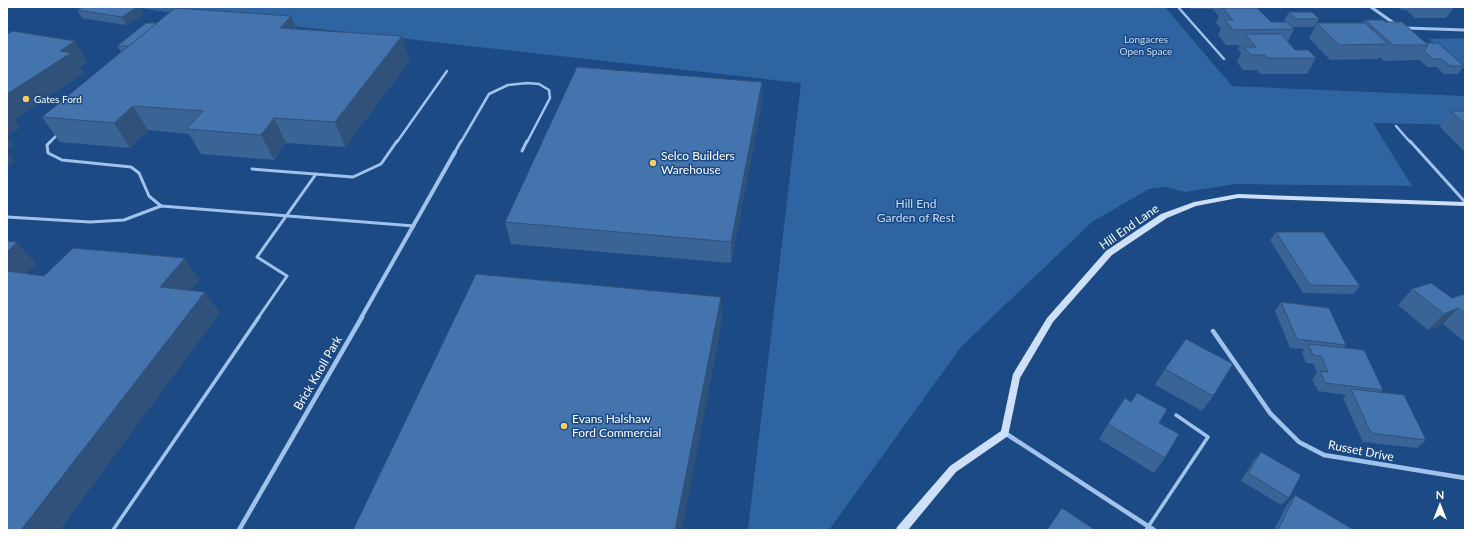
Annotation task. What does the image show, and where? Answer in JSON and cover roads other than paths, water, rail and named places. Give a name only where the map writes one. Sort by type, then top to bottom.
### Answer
[{"type":"street","points":[[1371,7],[1388,20],[1398,25]]},
{"type":"street","points":[[1402,27],[1465,30]]},
{"type":"street","name":"Brick Knoll Park","points":[[239,530],[455,152]]},
{"type":"street","name":"Hill End Lane","points":[[1005,433],[1016,377],[1050,320],[1108,253],[1164,216],[1194,204],[1238,196],[1465,203]]},
{"type":"street","name":"Russet Drive","points":[[1214,331],[1270,413],[1300,442],[1324,455],[1465,478]]},
{"type":"street","points":[[901,530],[953,469],[1005,433],[1148,528],[1154,530]]},
{"type":"lane","points":[[1178,7],[1224,59]]},
{"type":"lane","points":[[252,169],[353,177],[381,164],[447,71]]},
{"type":"lane","points":[[455,152],[488,94],[508,85],[527,83],[539,84],[549,90],[550,98],[522,151]]},
{"type":"lane","points":[[1396,126],[1465,203]]},
{"type":"lane","points":[[61,130],[47,145],[48,153],[62,160],[131,167],[140,173],[143,185],[152,201],[161,206]]},
{"type":"lane","points":[[113,530],[287,276],[257,257],[316,174]]},
{"type":"lane","points":[[7,217],[90,222],[124,220],[161,206],[414,226]]},
{"type":"lane","points":[[1148,528],[1208,437],[1176,415]]},
{"type":"place","name":"Gates Ford","points":[[26,99]]},
{"type":"place","name":"Selco Builders Warehouse","points":[[653,163]]},
{"type":"place","name":"Evans Halshaw Ford Commercial","points":[[564,426]]},
{"type":"park label","name":"Longacres Open Space","points":[[1146,44]]},
{"type":"park label","name":"Hill End Garden of Rest","points":[[916,211]]}]
